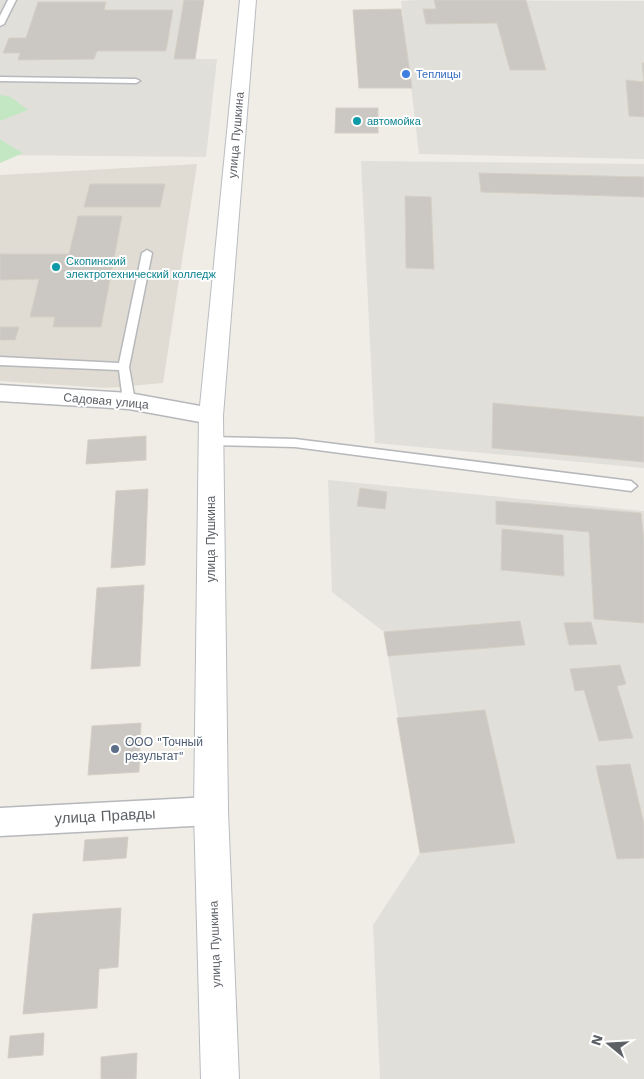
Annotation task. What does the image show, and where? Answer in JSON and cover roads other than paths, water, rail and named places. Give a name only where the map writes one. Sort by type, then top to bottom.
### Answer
[{"type":"main road","name":"улица Пушкина","points":[[220,1079],[211,810],[211,429],[248,0]]},
{"type":"street","name":"Садовая улица","points":[[0,393],[129,401],[211,429]]},
{"type":"street","name":"улица Правды","points":[[0,822],[211,810]]},
{"type":"lane","points":[[0,24],[12,0]]},
{"type":"lane","points":[[0,79],[136,81]]},
{"type":"lane","points":[[129,401],[124,367],[147,253]]},
{"type":"lane","points":[[0,361],[124,367]]},
{"type":"lane","points":[[211,429],[295,443],[631,486]]},
{"type":"place","name":"Теплицы","points":[[406,74]]},
{"type":"place","name":"автомойка","points":[[357,121]]},
{"type":"place","name":"Скопинский электротехнический колледж","points":[[56,267]]},
{"type":"place","name":"ООО \"Точный результат\"","points":[[115,749]]}]
